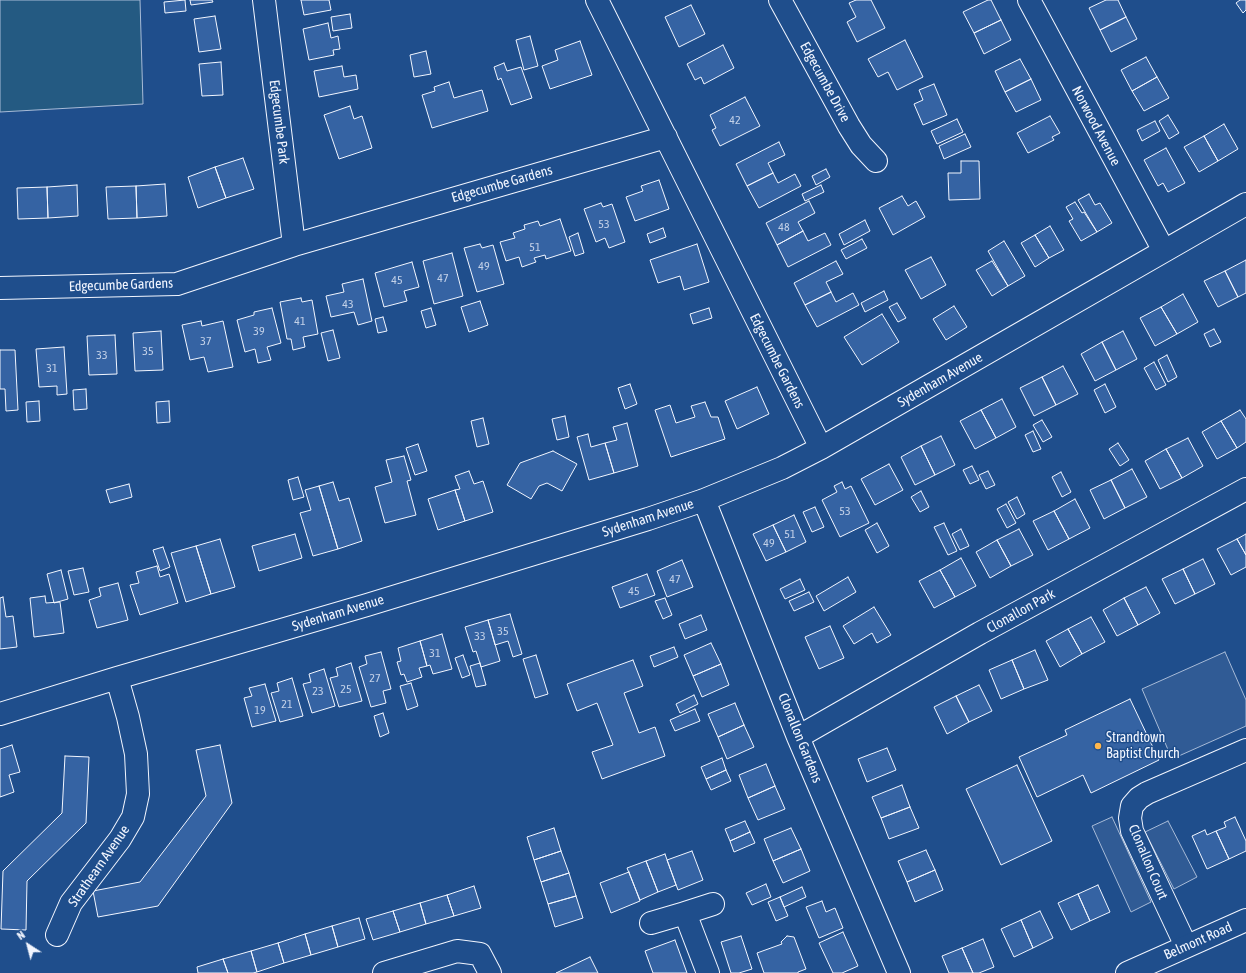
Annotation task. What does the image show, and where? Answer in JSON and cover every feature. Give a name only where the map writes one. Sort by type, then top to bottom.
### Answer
[{"type":"street","name":"Edgecumbe Park","points":[[264,0],[294,245]]},
{"type":"street","points":[[597,0],[666,137]]},
{"type":"street","name":"Edgecumbe Drive","points":[[780,0],[849,126],[861,145],[876,161]]},
{"type":"street","name":"Norwood Avenue","points":[[1029,0],[1164,251]]},
{"type":"street","name":"Edgecumbe Gardens","points":[[0,288],[177,284],[294,245],[666,137],[821,448]]},
{"type":"street","name":"Sydenham Avenue","points":[[0,714],[367,605],[704,500],[782,468],[821,448],[1246,204]]},
{"type":"street","name":"Clonallon Park","points":[[798,737],[980,633],[1246,489]]},
{"type":"street","name":"Clonallon Gardens","points":[[704,500],[798,737],[900,973]]},
{"type":"street","name":"Strathearn Avenue","points":[[57,935],[71,903],[123,834],[133,817],[138,794],[136,754],[128,717],[117,678]]},
{"type":"street","name":"Clonallon Court","points":[[1186,946],[1132,831],[1130,818],[1132,806],[1139,798],[1147,793],[1246,750]]},
{"type":"street","points":[[651,923],[714,904]]},
{"type":"street","points":[[685,913],[708,973]]},
{"type":"street","name":"Belmont Road","points":[[1128,973],[1246,920]]},
{"type":"street","points":[[384,973],[457,951],[480,954],[490,973]]},
{"type":"shaded area","points":[[0,0],[140,0],[143,104],[0,112]]},
{"type":"shaded area","points":[[1225,652],[1246,700],[1246,726],[1172,759],[1142,689]]},
{"type":"shaded area","points":[[1112,817],[1151,902],[1131,912],[1092,826]]},
{"type":"shaded area","points":[[1168,821],[1197,877],[1174,889],[1145,832]]},
{"type":"building","points":[[185,0],[186,11],[165,13],[164,2]]},
{"type":"building","points":[[190,0],[212,0],[213,2],[191,5]]},
{"type":"building","points":[[301,0],[329,0],[331,10],[304,15]]},
{"type":"building","points":[[856,0],[871,0],[885,28],[857,42],[847,22],[856,17],[849,3]]},
{"type":"building","points":[[991,0],[1001,20],[974,33],[963,12]]},
{"type":"building","points":[[1106,0],[1118,0],[1126,17],[1100,30],[1089,8]]},
{"type":"building","points":[[1240,0],[1246,0],[1246,10],[1243,13],[1236,3]]},
{"type":"building","points":[[691,5],[705,34],[679,47],[665,17]]},
{"type":"building","points":[[350,14],[352,28],[333,31],[331,17]]},
{"type":"building","points":[[215,16],[221,49],[199,52],[194,19]]},
{"type":"building","points":[[1126,17],[1137,39],[1111,52],[1100,30]]},
{"type":"building","points":[[1001,20],[1011,40],[984,54],[974,33]]},
{"type":"building","points":[[328,23],[331,38],[338,36],[340,49],[333,50],[334,55],[309,60],[303,29]]},
{"type":"building","points":[[530,36],[538,66],[524,70],[516,40]]},
{"type":"building","points":[[905,40],[923,77],[897,90],[888,72],[878,77],[868,59]]},
{"type":"building","points":[[580,41],[592,75],[550,89],[542,66],[558,60],[555,50]]},
{"type":"building","points":[[723,45],[734,68],[704,84],[701,77],[695,80],[687,64]]},
{"type":"building","points":[[426,51],[431,74],[414,77],[410,55]]},
{"type":"building","points":[[1146,57],[1157,77],[1132,91],[1121,70]]},
{"type":"building","points":[[1020,59],[1031,79],[1005,92],[995,71]]},
{"type":"building","points":[[221,62],[223,95],[202,96],[199,64]]},
{"type":"building","points":[[504,63],[507,71],[521,67],[532,98],[511,105],[501,78],[498,80],[494,67]]},
{"type":"building","points":[[342,66],[344,77],[356,75],[358,89],[319,97],[314,71]]},
{"type":"building","points":[[1157,77],[1169,98],[1144,111],[1132,91]]},
{"type":"building","points":[[1031,79],[1041,100],[1016,112],[1005,92]]},
{"type":"building","points":[[449,82],[454,98],[482,90],[488,111],[432,128],[422,95],[435,91],[434,87]]},
{"type":"building","points":[[934,84],[947,115],[923,125],[914,104],[923,100],[919,90]]},
{"type":"building","points":[[745,97],[760,126],[720,146],[712,130],[716,128],[710,115]]},
{"type":"building","points":[[350,106],[354,119],[362,116],[372,148],[339,159],[324,115]]},
{"type":"building","points":[[1168,115],[1179,133],[1169,139],[1159,121]]},
{"type":"building","points":[[1050,116],[1060,133],[1052,137],[1054,140],[1028,153],[1017,133]]},
{"type":"building","points":[[957,119],[963,132],[937,144],[931,131]]},
{"type":"building","points":[[1155,121],[1160,131],[1142,141],[1137,130]]},
{"type":"building","points":[[1224,124],[1238,149],[1218,161],[1204,136]]},
{"type":"building","points":[[965,134],[971,147],[944,159],[939,146]]},
{"type":"building","points":[[1204,136],[1218,161],[1199,172],[1184,147]]},
{"type":"building","points":[[779,142],[785,155],[768,163],[773,173],[747,186],[736,164]]},
{"type":"building","points":[[1166,148],[1185,183],[1168,192],[1163,183],[1158,186],[1144,160]]},
{"type":"building","points":[[243,158],[254,189],[226,198],[215,167]]},
{"type":"building","points":[[961,161],[979,161],[980,199],[949,200],[948,173],[961,173]]},
{"type":"building","points":[[215,167],[226,198],[198,208],[188,177]]},
{"type":"building","points":[[826,169],[830,177],[816,185],[812,176]]},
{"type":"building","points":[[773,173],[778,183],[795,174],[801,186],[759,208],[747,186]]},
{"type":"building","points":[[659,180],[669,209],[635,221],[626,197],[643,191],[641,186]]},
{"type":"building","points":[[165,184],[167,216],[137,218],[136,186]]},
{"type":"building","points":[[77,185],[78,216],[48,218],[47,187]]},
{"type":"building","points":[[821,185],[824,192],[805,201],[802,194]]},
{"type":"building","points":[[136,186],[137,218],[108,219],[106,187]]},
{"type":"building","points":[[47,187],[48,218],[18,219],[17,188]]},
{"type":"building","points":[[1089,194],[1095,205],[1100,203],[1112,223],[1097,232],[1078,200]]},
{"type":"building","points":[[902,196],[908,206],[916,201],[925,217],[893,235],[879,208]]},
{"type":"building","points":[[809,201],[815,213],[798,222],[803,231],[777,245],[766,223]]},
{"type":"building","points":[[1075,202],[1082,213],[1084,212],[1097,232],[1081,241],[1069,221],[1073,219],[1066,207]]},
{"type":"building","points":[[601,203],[603,207],[612,204],[625,242],[609,248],[605,238],[596,242],[584,209]]},
{"type":"building","points":[[560,219],[571,251],[546,259],[545,255],[534,258],[536,262],[522,267],[519,257],[506,261],[500,242],[515,238],[513,233],[525,229],[524,225],[538,221],[540,226]]},
{"type":"building","points":[[865,220],[870,231],[844,245],[839,234]]},
{"type":"building","points":[[1050,226],[1064,250],[1049,258],[1035,235]]},
{"type":"building","points":[[663,228],[666,237],[650,243],[647,234]]},
{"type":"building","points":[[803,231],[808,241],[825,233],[831,245],[788,267],[777,245]]},
{"type":"building","points":[[578,233],[584,253],[575,256],[569,237]]},
{"type":"building","points":[[1035,235],[1049,258],[1035,267],[1021,243]]},
{"type":"building","points":[[862,239],[867,248],[846,259],[841,250]]},
{"type":"building","points":[[1004,241],[1025,276],[1008,286],[988,251]]},
{"type":"building","points":[[480,244],[482,248],[493,245],[504,284],[477,292],[464,248]]},
{"type":"building","points":[[697,244],[709,282],[684,290],[680,276],[658,283],[650,260]]},
{"type":"building","points":[[452,253],[463,296],[434,304],[423,261]]},
{"type":"building","points":[[931,257],[946,285],[921,299],[905,270]]},
{"type":"building","points":[[1246,260],[1246,293],[1238,297],[1225,271]]},
{"type":"building","points":[[836,261],[843,274],[826,282],[831,292],[805,305],[794,283]]},
{"type":"building","points":[[992,261],[1008,286],[992,296],[976,270]]},
{"type":"building","points":[[412,262],[419,287],[404,291],[407,301],[384,307],[375,273]]},
{"type":"building","points":[[1225,271],[1238,297],[1218,307],[1204,281]]},
{"type":"building","points":[[363,279],[372,321],[358,325],[354,312],[331,317],[326,296],[344,292],[342,284]]},
{"type":"building","points":[[884,291],[888,300],[865,312],[861,303]]},
{"type":"building","points":[[831,292],[836,302],[853,293],[859,305],[817,327],[805,305]]},
{"type":"building","points":[[1183,294],[1198,322],[1177,334],[1161,307]]},
{"type":"building","points":[[301,298],[302,302],[312,300],[318,334],[303,337],[305,347],[293,350],[291,339],[287,339],[280,302]]},
{"type":"building","points":[[480,301],[488,325],[469,332],[461,307]]},
{"type":"building","points":[[897,303],[906,318],[898,322],[889,307]]},
{"type":"building","points":[[954,306],[967,327],[946,340],[933,319]]},
{"type":"building","points":[[1161,307],[1177,334],[1155,346],[1140,318]]},
{"type":"building","points":[[272,308],[281,343],[267,347],[271,360],[258,363],[255,349],[245,352],[237,320],[254,315],[254,312]]},
{"type":"building","points":[[431,308],[436,325],[426,328],[421,311]]},
{"type":"building","points":[[709,308],[712,318],[693,324],[690,314]]},
{"type":"building","points":[[882,314],[899,342],[862,365],[844,337]]},
{"type":"building","points":[[383,317],[387,331],[378,333],[375,319]]},
{"type":"building","points":[[201,321],[202,326],[223,321],[233,367],[208,372],[204,357],[190,360],[182,325]]},
{"type":"building","points":[[1214,329],[1221,342],[1210,347],[1204,334]]},
{"type":"building","points":[[333,330],[340,358],[328,361],[321,333]]},
{"type":"building","points":[[161,331],[163,370],[135,371],[133,333]]},
{"type":"building","points":[[1123,331],[1137,359],[1116,370],[1102,342]]},
{"type":"building","points":[[115,335],[117,374],[89,375],[87,336]]},
{"type":"building","points":[[1102,342],[1116,370],[1095,381],[1081,354]]},
{"type":"building","points":[[64,347],[67,394],[57,395],[57,386],[39,387],[36,349]]},
{"type":"building","points":[[0,350],[15,350],[18,410],[6,411],[5,389],[0,389]]},
{"type":"building","points":[[1167,355],[1177,377],[1168,382],[1158,360]]},
{"type":"building","points":[[1154,362],[1166,385],[1156,390],[1144,368]]},
{"type":"building","points":[[1063,366],[1078,394],[1056,405],[1042,377]]},
{"type":"building","points":[[1042,377],[1056,405],[1034,416],[1020,388]]},
{"type":"building","points":[[630,384],[637,404],[625,409],[618,388]]},
{"type":"building","points":[[1105,384],[1116,407],[1105,413],[1094,390]]},
{"type":"building","points":[[757,387],[769,414],[737,429],[725,401]]},
{"type":"building","points":[[86,389],[87,409],[74,410],[73,390]]},
{"type":"building","points":[[1002,399],[1016,427],[996,438],[981,410]]},
{"type":"building","points":[[39,401],[40,421],[27,422],[26,402]]},
{"type":"building","points":[[169,401],[170,422],[157,423],[156,402]]},
{"type":"building","points":[[705,402],[711,417],[718,417],[725,439],[671,457],[655,410],[670,405],[676,423],[695,417],[691,406]]},
{"type":"building","points":[[981,410],[996,438],[975,449],[960,421]]},
{"type":"building","points":[[1240,410],[1246,419],[1246,442],[1237,448],[1221,421]]},
{"type":"building","points":[[565,416],[569,437],[557,440],[552,419]]},
{"type":"building","points":[[483,418],[489,444],[477,447],[471,421]]},
{"type":"building","points":[[1042,420],[1052,437],[1043,442],[1033,425]]},
{"type":"building","points":[[1221,421],[1237,448],[1217,459],[1202,432]]},
{"type":"building","points":[[627,423],[638,466],[614,473],[605,443],[617,440],[613,427]]},
{"type":"building","points":[[1033,431],[1041,449],[1033,452],[1025,435]]},
{"type":"building","points":[[588,434],[591,447],[605,443],[614,473],[589,480],[577,437]]},
{"type":"building","points":[[941,436],[955,465],[935,475],[921,446]]},
{"type":"building","points":[[1188,438],[1203,466],[1182,478],[1166,449]]},
{"type":"building","points":[[1118,443],[1129,460],[1120,466],[1109,449]]},
{"type":"building","points":[[418,444],[427,471],[415,475],[406,448]]},
{"type":"building","points":[[921,446],[935,475],[915,485],[901,457]]},
{"type":"building","points":[[1166,449],[1182,478],[1160,489],[1145,461]]},
{"type":"building","points":[[553,451],[577,464],[562,491],[547,483],[539,486],[531,499],[507,485],[520,463]]},
{"type":"building","points":[[404,456],[411,480],[407,481],[416,515],[385,523],[375,487],[392,482],[386,460]]},
{"type":"building","points":[[889,464],[903,490],[875,505],[861,479]]},
{"type":"building","points":[[972,466],[979,480],[970,484],[963,470]]},
{"type":"building","points":[[1132,469],[1147,497],[1125,508],[1111,480]]},
{"type":"building","points":[[469,471],[474,484],[483,481],[493,512],[465,521],[455,490],[460,489],[455,476]]},
{"type":"building","points":[[988,471],[995,485],[986,489],[979,475]]},
{"type":"building","points":[[1061,472],[1071,492],[1062,497],[1052,477]]},
{"type":"building","points":[[298,477],[304,497],[293,500],[288,480]]},
{"type":"building","points":[[1111,480],[1125,508],[1104,519],[1090,490]]},
{"type":"building","points":[[333,482],[339,501],[349,498],[362,541],[338,549],[319,486]]},
{"type":"building","points":[[842,482],[845,489],[851,486],[869,523],[840,537],[822,500],[837,492],[834,486]]},
{"type":"building","points":[[129,484],[132,497],[110,503],[106,490]]},
{"type":"building","points":[[319,486],[338,549],[313,556],[300,513],[311,510],[305,490]]},
{"type":"building","points":[[455,490],[465,521],[438,530],[428,499]]},
{"type":"building","points":[[921,491],[929,507],[920,512],[911,497]]},
{"type":"building","points":[[1017,497],[1025,514],[1017,519],[1008,502]]},
{"type":"building","points":[[1075,499],[1090,528],[1069,539],[1054,511]]},
{"type":"building","points":[[1006,504],[1016,523],[1007,528],[997,509]]},
{"type":"building","points":[[815,507],[824,527],[812,532],[803,512]]},
{"type":"building","points":[[1054,511],[1069,539],[1048,550],[1033,521]]},
{"type":"building","points":[[794,515],[806,542],[786,552],[773,525]]},
{"type":"building","points":[[877,523],[889,546],[877,553],[865,530]]},
{"type":"building","points":[[944,523],[957,551],[948,555],[934,527]]},
{"type":"building","points":[[773,525],[786,552],[766,561],[753,534]]},
{"type":"building","points":[[961,529],[969,546],[960,550],[952,534]]},
{"type":"building","points":[[1019,529],[1033,555],[1011,566],[997,540]]},
{"type":"building","points":[[295,534],[302,558],[259,571],[252,546]]},
{"type":"building","points":[[1246,534],[1246,555],[1237,539]]},
{"type":"building","points":[[220,539],[235,587],[211,594],[196,546]]},
{"type":"building","points":[[1237,539],[1246,555],[1246,567],[1231,575],[1217,549]]},
{"type":"building","points":[[997,540],[1011,566],[990,578],[976,552]]},
{"type":"building","points":[[196,546],[211,594],[186,602],[171,553]]},
{"type":"building","points":[[163,547],[170,567],[160,571],[153,550]]},
{"type":"building","points":[[961,558],[976,586],[955,597],[940,570]]},
{"type":"building","points":[[1203,559],[1215,584],[1195,594],[1183,569]]},
{"type":"building","points":[[682,560],[693,587],[667,597],[657,571]]},
{"type":"building","points":[[157,566],[160,577],[169,574],[178,603],[140,615],[130,585],[139,583],[136,572]]},
{"type":"building","points":[[83,568],[89,592],[74,595],[68,571]]},
{"type":"building","points":[[1183,569],[1195,594],[1175,604],[1162,579]]},
{"type":"building","points":[[61,570],[68,599],[54,603],[47,574]]},
{"type":"building","points":[[940,570],[955,597],[934,608],[919,581]]},
{"type":"building","points":[[647,574],[655,595],[620,608],[612,587]]},
{"type":"building","points":[[848,577],[856,592],[824,611],[816,596]]},
{"type":"building","points":[[800,579],[805,590],[785,599],[780,589]]},
{"type":"building","points":[[118,583],[128,620],[97,628],[89,600],[101,596],[99,588]]},
{"type":"building","points":[[1146,587],[1160,613],[1138,625],[1124,598]]},
{"type":"building","points":[[809,592],[814,602],[794,611],[789,601]]},
{"type":"building","points":[[45,596],[46,603],[60,602],[64,633],[34,637],[30,598]]},
{"type":"building","points":[[3,597],[6,617],[13,616],[17,647],[0,649],[0,598]]},
{"type":"building","points":[[665,598],[672,615],[663,619],[655,601]]},
{"type":"building","points":[[1124,598],[1138,625],[1117,636],[1103,610]]},
{"type":"building","points":[[874,607],[891,635],[877,643],[872,633],[854,644],[843,626]]},
{"type":"building","points":[[510,614],[522,654],[513,657],[508,641],[495,645],[488,620]]},
{"type":"building","points":[[701,615],[707,630],[685,639],[679,624]]},
{"type":"building","points":[[1091,617],[1105,642],[1082,654],[1068,629]]},
{"type":"building","points":[[488,620],[500,661],[481,667],[476,651],[473,652],[465,627]]},
{"type":"building","points":[[830,626],[844,658],[819,669],[805,637]]},
{"type":"building","points":[[1068,629],[1082,654],[1060,667],[1046,641]]},
{"type":"building","points":[[442,634],[452,669],[433,674],[430,665],[427,666],[420,641]]},
{"type":"building","points":[[420,641],[427,666],[419,668],[422,677],[407,682],[404,674],[401,675],[397,662],[401,661],[398,648]]},
{"type":"building","points":[[711,643],[721,664],[693,676],[684,655]]},
{"type":"building","points":[[674,647],[678,657],[654,667],[650,656]]},
{"type":"building","points":[[1035,650],[1048,680],[1024,689],[1012,660]]},
{"type":"building","points":[[381,652],[391,689],[383,691],[386,703],[371,707],[359,667],[367,664],[365,656]]},
{"type":"building","points":[[463,655],[470,675],[462,678],[455,658]]},
{"type":"building","points":[[536,655],[548,694],[535,698],[523,659]]},
{"type":"building","points":[[633,660],[643,686],[624,693],[639,733],[655,727],[665,756],[602,779],[592,752],[613,745],[597,703],[577,711],[567,684]]},
{"type":"building","points":[[1012,660],[1024,689],[1001,699],[989,670]]},
{"type":"building","points":[[351,663],[362,701],[339,707],[330,678],[338,676],[336,668]]},
{"type":"building","points":[[480,663],[486,685],[476,687],[470,666]]},
{"type":"building","points":[[721,664],[729,685],[702,697],[693,676]]},
{"type":"building","points":[[324,669],[335,706],[312,713],[303,684],[311,682],[309,674]]},
{"type":"building","points":[[292,678],[303,716],[280,722],[271,693],[279,691],[277,683]]},
{"type":"building","points":[[411,683],[418,706],[407,710],[400,686]]},
{"type":"building","points":[[265,684],[276,721],[252,727],[244,698],[252,696],[249,688]]},
{"type":"building","points":[[979,685],[992,711],[969,722],[956,696]]},
{"type":"building","points":[[694,695],[698,704],[680,713],[676,704]]},
{"type":"building","points":[[956,696],[969,722],[947,734],[934,707]]},
{"type":"building","name":"Strandtown Baptist Church","points":[[1130,699],[1159,760],[1091,793],[1083,775],[1037,797],[1019,757],[1067,735],[1065,730]]},
{"type":"building","points":[[735,703],[744,725],[718,737],[708,714]]},
{"type":"building","points":[[695,709],[700,721],[675,731],[670,720]]},
{"type":"building","points":[[383,713],[389,733],[380,737],[374,716]]},
{"type":"building","points":[[744,725],[754,747],[727,759],[718,737]]},
{"type":"building","points":[[12,745],[20,772],[9,775],[14,792],[0,797],[0,749]]},
{"type":"building","points":[[220,745],[232,803],[158,906],[98,917],[93,891],[140,882],[206,796],[196,750]]},
{"type":"building","points":[[887,748],[896,770],[867,782],[858,759]]},
{"type":"building","points":[[65,756],[89,757],[86,823],[27,881],[26,930],[1,929],[3,871],[62,813]]},
{"type":"building","points":[[722,758],[726,770],[706,779],[701,767]]},
{"type":"building","points":[[766,764],[775,786],[748,798],[739,775]]},
{"type":"building","points":[[1017,765],[1052,841],[1001,865],[966,789]]},
{"type":"building","points":[[726,770],[731,781],[711,790],[706,779]]},
{"type":"building","points":[[902,785],[910,807],[881,818],[872,797]]},
{"type":"building","points":[[775,786],[785,809],[758,820],[748,798]]},
{"type":"building","points":[[910,807],[919,828],[889,839],[881,818]]},
{"type":"building","points":[[1235,817],[1246,841],[1246,851],[1229,859],[1216,831],[1226,827],[1224,822]]},
{"type":"building","points":[[745,821],[750,832],[730,841],[725,829]]},
{"type":"building","points":[[554,828],[561,851],[534,860],[527,837]]},
{"type":"building","points":[[791,828],[801,849],[773,861],[764,839]]},
{"type":"building","points":[[1205,830],[1207,835],[1216,831],[1229,859],[1207,869],[1192,836]]},
{"type":"building","points":[[750,832],[755,843],[734,852],[730,841]]},
{"type":"building","points":[[801,849],[810,871],[783,883],[773,861]]},
{"type":"building","points":[[926,850],[935,870],[907,882],[898,861]]},
{"type":"building","points":[[561,851],[569,873],[541,882],[534,860]]},
{"type":"building","points":[[692,851],[703,880],[678,890],[667,860]]},
{"type":"building","points":[[665,854],[676,885],[658,892],[646,861]]},
{"type":"building","points":[[646,861],[658,892],[640,900],[627,868]]},
{"type":"building","points":[[935,870],[943,890],[915,902],[907,882]]},
{"type":"building","points":[[629,872],[640,901],[611,913],[600,883]]},
{"type":"building","points":[[569,873],[576,896],[548,904],[541,882]]},
{"type":"building","points":[[766,884],[771,897],[752,905],[746,893]]},
{"type":"building","points":[[1098,885],[1110,912],[1090,921],[1078,894]]},
{"type":"building","points":[[474,886],[481,908],[454,916],[447,895]]},
{"type":"building","points":[[802,887],[806,897],[784,907],[780,897]]},
{"type":"building","points":[[1078,894],[1090,921],[1071,930],[1058,903]]},
{"type":"building","points":[[447,895],[454,916],[426,924],[420,903]]},
{"type":"building","points":[[576,896],[583,918],[555,927],[548,904]]},
{"type":"building","points":[[780,897],[788,916],[776,921],[768,902]]},
{"type":"building","points":[[822,901],[826,912],[835,908],[843,928],[819,938],[806,907]]},
{"type":"building","points":[[420,903],[426,924],[400,932],[393,911]]},
{"type":"building","points":[[393,911],[400,932],[373,940],[366,919]]},
{"type":"building","points":[[1040,911],[1053,938],[1033,948],[1021,920]]},
{"type":"building","points":[[359,918],[365,939],[338,947],[332,926]]},
{"type":"building","points":[[1021,920],[1033,948],[1014,957],[1001,929]]},
{"type":"building","points":[[332,926],[338,947],[311,955],[305,934]]},
{"type":"building","points":[[843,932],[858,966],[842,973],[833,973],[819,943]]},
{"type":"building","points":[[305,934],[311,955],[284,963],[278,943]]},
{"type":"building","points":[[741,936],[752,969],[739,973],[731,973],[721,942]]},
{"type":"building","points":[[787,936],[794,937],[806,969],[798,973],[764,973],[757,953],[782,944],[781,942]]},
{"type":"building","points":[[983,939],[994,967],[979,973],[973,973],[962,948]]},
{"type":"building","points":[[675,940],[687,973],[653,973],[645,951]]},
{"type":"building","points":[[278,943],[284,963],[257,972],[251,951]]},
{"type":"building","points":[[962,948],[973,973],[949,973],[942,956]]},
{"type":"building","points":[[251,951],[257,972],[228,973],[223,959]]},
{"type":"building","points":[[590,957],[598,973],[556,973]]},
{"type":"building","points":[[223,959],[228,973],[198,973],[197,967]]},
{"type":"place","name":"Strandtown Baptist Church","points":[[1098,746]]}]
